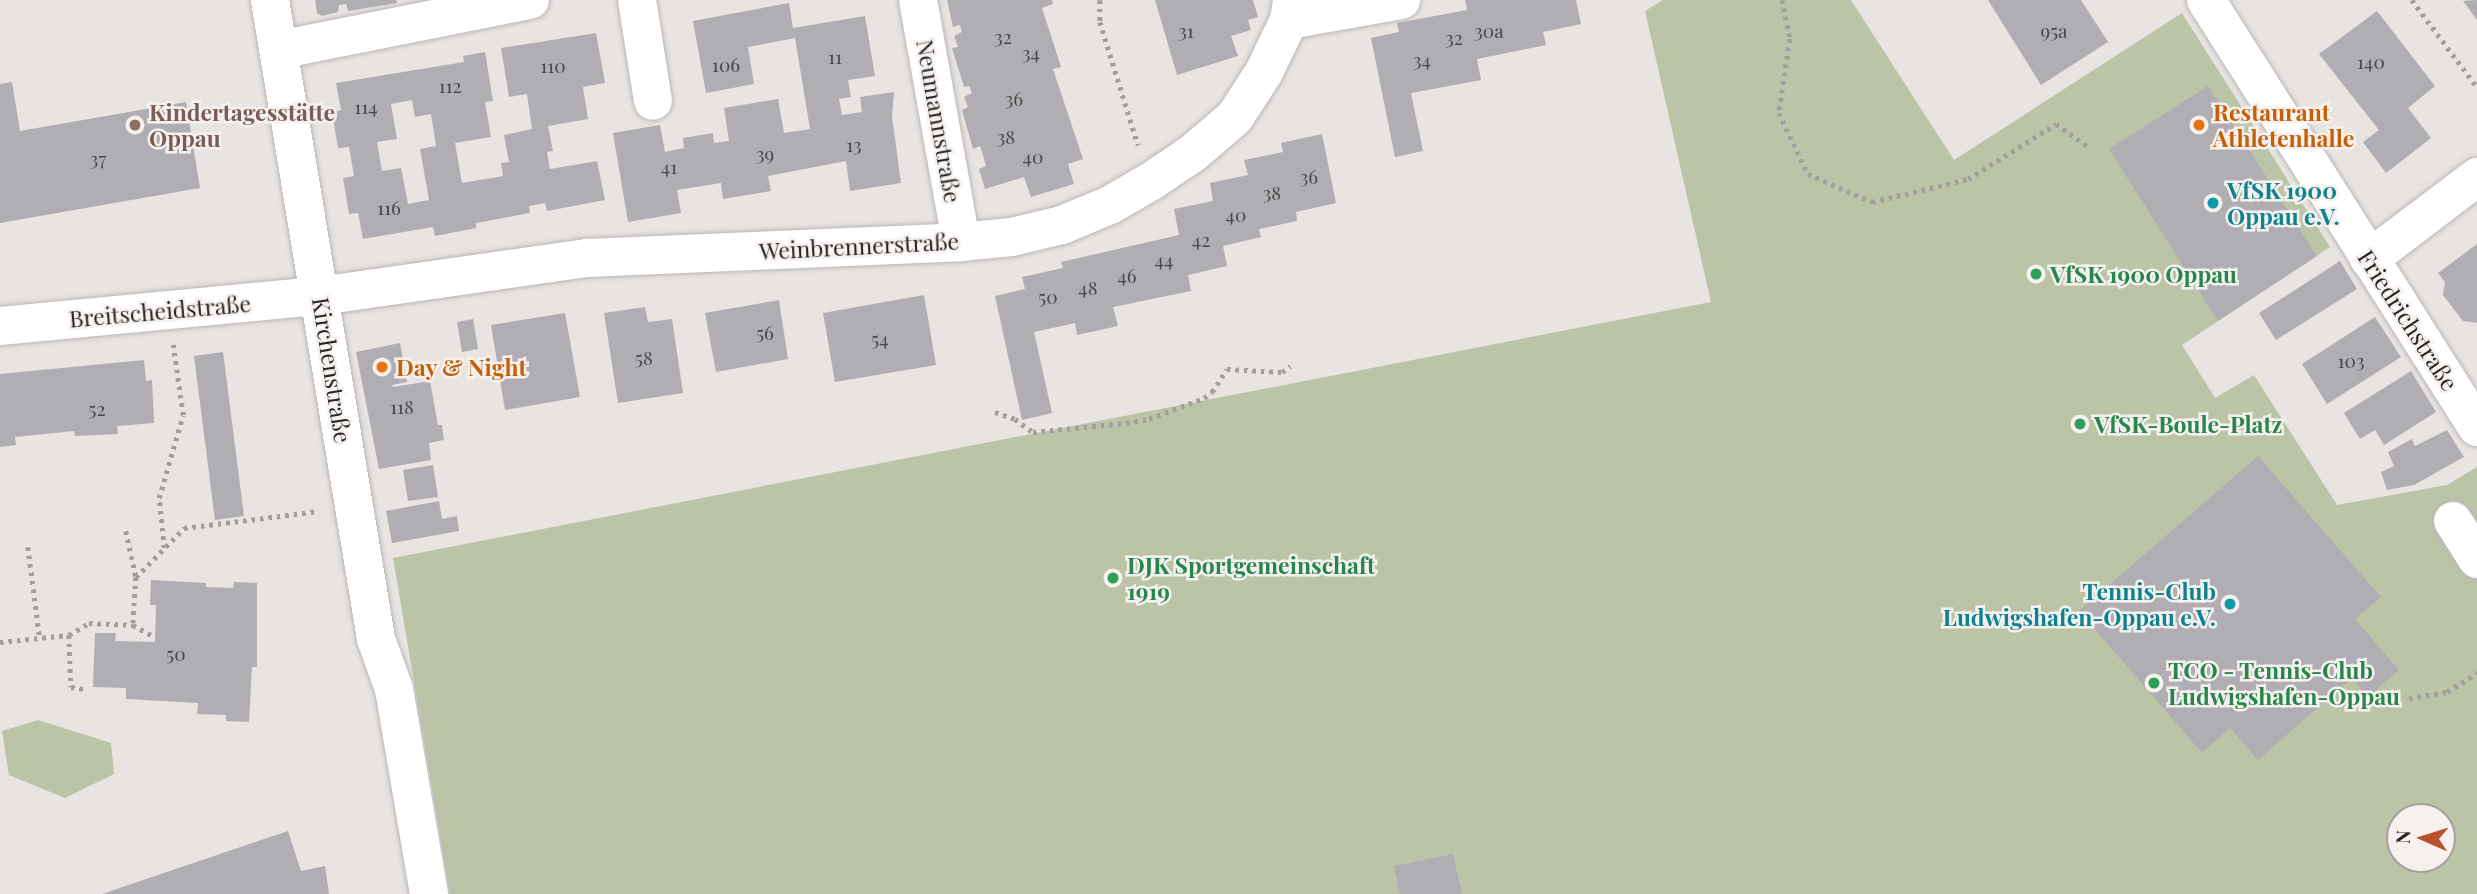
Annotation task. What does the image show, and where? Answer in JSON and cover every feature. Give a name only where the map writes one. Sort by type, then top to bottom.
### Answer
[{"type":"street","name":"Kirchenstraße","points":[[270,0],[376,639],[394,689],[429,894]]},
{"type":"street","points":[[279,50],[530,0]]},
{"type":"street","points":[[636,0],[653,101]]},
{"type":"street","name":"Neumannstraße","points":[[918,0],[961,242]]},
{"type":"street","points":[[1291,10],[1401,0]]},
{"type":"street","name":"Friedrichstraße","points":[[2206,0],[2477,427]]},
{"type":"street","name":"Weinbrennerstraße","points":[[320,296],[587,258],[961,242],[1012,237],[1062,225],[1110,205],[1150,183],[1193,153],[1235,117],[1264,72],[1291,10]]},
{"type":"street","points":[[2369,259],[2477,177]]},
{"type":"street","name":"Breitscheidstraße","points":[[0,326],[320,296]]},
{"type":"street","points":[[2453,521],[2477,559]]},
{"type":"path","points":[[1100,0],[1100,22],[1150,183]]},
{"type":"path","points":[[1782,0],[1790,39],[1779,113],[1808,174],[1872,202],[1968,179],[2056,124],[2087,146]]},
{"type":"path","points":[[2412,0],[2477,87]]},
{"type":"path","points":[[164,548],[159,498],[183,415],[168,309]]},
{"type":"path","points":[[995,412],[1015,419],[1033,432],[1126,423],[1149,419],[1204,398],[1212,392],[1227,369],[1282,372],[1290,366]]},
{"type":"path","points":[[136,578],[184,528],[355,507]]},
{"type":"path","points":[[126,531],[136,578],[133,625]]},
{"type":"path","points":[[28,547],[40,639]]},
{"type":"path","points":[[0,642],[68,635],[89,623],[133,625],[155,636]]},
{"type":"path","points":[[68,635],[71,687],[84,689]]},
{"type":"path","points":[[2409,698],[2446,692],[2477,673]]},
{"type":"green space","points":[[1663,0],[1851,0],[1954,160],[2182,13],[2330,247],[2182,345],[2215,398],[2254,375],[2337,505],[2447,485],[2477,467],[2477,894],[450,894],[393,558],[1711,302],[1645,11]]},
{"type":"green space","points":[[38,720],[111,743],[114,774],[65,798],[9,775],[2,731]]},
{"type":"building","points":[[315,0],[396,0],[397,3],[348,11],[346,4],[339,5],[338,12],[322,16],[317,13]]},
{"type":"building","points":[[947,0],[1052,0],[1053,4],[1042,8],[1061,67],[1053,69],[1083,159],[1068,164],[1074,184],[1031,197],[1024,177],[985,189],[979,169],[986,166],[983,155],[980,146],[973,149],[962,110],[968,107],[964,97],[972,93],[969,86],[964,87],[952,48],[958,47],[954,36],[962,32],[960,25],[953,27]]},
{"type":"building","points":[[1155,0],[1253,0],[1258,17],[1248,20],[1251,30],[1231,36],[1238,56],[1177,75]]},
{"type":"building","points":[[1465,0],[1576,0],[1581,24],[1543,32],[1546,45],[1477,59],[1481,80],[1411,93],[1423,151],[1395,157],[1371,38],[1399,32],[1397,23],[1467,10]]},
{"type":"building","points":[[1988,0],[2081,0],[2108,42],[2041,85]]},
{"type":"building","points":[[2477,0],[2477,20],[2463,1]]},
{"type":"building","points":[[789,3],[793,28],[865,16],[875,76],[848,80],[851,97],[839,99],[842,115],[862,112],[860,97],[894,92],[892,116],[901,183],[850,191],[846,161],[768,176],[771,191],[723,199],[721,183],[677,190],[681,213],[628,222],[613,133],[660,125],[665,152],[684,148],[683,138],[713,133],[714,143],[729,141],[724,108],[778,99],[784,133],[810,129],[795,38],[748,47],[754,84],[706,93],[693,21]]},
{"type":"building","points":[[2377,11],[2435,86],[2408,108],[2431,138],[2386,173],[2363,142],[2379,130],[2319,54]]},
{"type":"building","points":[[596,33],[605,83],[583,87],[588,119],[548,126],[553,151],[547,152],[550,169],[597,161],[605,200],[547,211],[545,203],[529,206],[530,213],[476,223],[476,228],[435,236],[433,227],[363,239],[358,213],[349,214],[343,178],[354,176],[349,147],[338,148],[332,112],[341,110],[336,83],[464,62],[463,56],[485,52],[493,101],[485,102],[491,137],[455,143],[462,183],[503,176],[501,163],[509,162],[504,135],[532,129],[527,94],[509,97],[501,48]],"holes":[[[412,100],[415,117],[431,114],[436,146],[420,149],[429,200],[408,204],[401,168],[382,171],[377,142],[397,139],[391,104]]]},
{"type":"building","points":[[12,82],[20,131],[186,102],[200,188],[0,223],[0,84]]},
{"type":"building","name":"VfSK 1900 Oppau e.V.","points":[[2208,86],[2317,256],[2218,321],[2109,149]]},
{"type":"building","points":[[1322,134],[1336,203],[1296,212],[1297,221],[1259,229],[1261,237],[1223,246],[1227,266],[1188,275],[1191,291],[1113,307],[1118,326],[1077,335],[1075,323],[1034,332],[1052,413],[1022,420],[995,296],[1025,289],[1022,277],[1063,268],[1061,262],[1179,235],[1174,209],[1213,201],[1210,183],[1248,175],[1244,160],[1283,152],[1281,143]]},
{"type":"building","points":[[2477,244],[2477,323],[2463,321],[2443,295],[2445,282],[2438,273]]},
{"type":"building","points":[[2340,261],[2357,289],[2276,340],[2259,313]]},
{"type":"building","points":[[924,295],[936,365],[835,382],[823,313]]},
{"type":"building","points":[[779,300],[788,359],[716,372],[705,313]]},
{"type":"building","points":[[645,307],[648,322],[672,319],[683,393],[618,403],[604,313]]},
{"type":"building","points":[[565,313],[580,397],[505,410],[491,325]]},
{"type":"building","points":[[2375,317],[2401,357],[2327,404],[2302,364]]},
{"type":"building","points":[[473,319],[478,349],[462,352],[457,322]]},
{"type":"building","points":[[400,343],[407,382],[392,385],[430,381],[438,425],[442,425],[444,440],[429,443],[431,460],[379,469],[356,352]]},
{"type":"building","points":[[223,352],[244,516],[215,520],[194,356]]},
{"type":"building","points":[[144,360],[146,381],[152,380],[154,423],[117,426],[118,434],[75,436],[74,431],[15,437],[16,445],[0,447],[0,374]]},
{"type":"building","points":[[2411,371],[2436,412],[2384,445],[2375,430],[2360,439],[2344,413]]},
{"type":"building","points":[[2447,430],[2464,457],[2414,485],[2387,490],[2381,472],[2394,466],[2388,452],[2412,439],[2415,446]]},
{"type":"building","name":"Tennis-Club Ludwigshafen-Oppau e.V.","points":[[2258,456],[2381,597],[2355,619],[2399,670],[2368,697],[2352,678],[2258,760],[2230,728],[2202,753],[2079,611]]},
{"type":"building","points":[[433,465],[438,497],[408,501],[403,470]]},
{"type":"building","points":[[439,501],[442,519],[457,516],[459,531],[392,543],[386,511]]},
{"type":"building","points":[[151,580],[206,583],[206,587],[233,588],[234,582],[257,583],[257,667],[252,667],[249,722],[226,721],[226,715],[197,714],[198,703],[126,699],[126,688],[93,687],[95,633],[116,633],[115,641],[155,642],[156,605],[150,605]]},
{"type":"building","points":[[288,831],[301,871],[325,866],[329,894],[102,894]]},
{"type":"building","points":[[1453,854],[1462,894],[1400,894],[1394,866]]},
{"type":"place","name":"Kindertagesstätte Oppau","points":[[135,125]]},
{"type":"place","name":"Restaurant Athletenhalle","points":[[2199,125]]},
{"type":"place","name":"VfSK 1900 Oppau e.V.","points":[[2213,203]]},
{"type":"place","name":"VfSK 1900 Oppau","points":[[2036,274]]},
{"type":"place","name":"Day & Night","points":[[382,367]]},
{"type":"place","name":"VfSK-Boule-Platz","points":[[2080,424]]},
{"type":"place","name":"DJK Sportgemeinschaft 1919","points":[[1113,578]]},
{"type":"place","name":"Tennis-Club Ludwigshafen-Oppau e.V.","points":[[2230,604]]},
{"type":"place","name":"TCO - Tennis-Club Ludwigshafen-Oppau","points":[[2154,683]]}]
